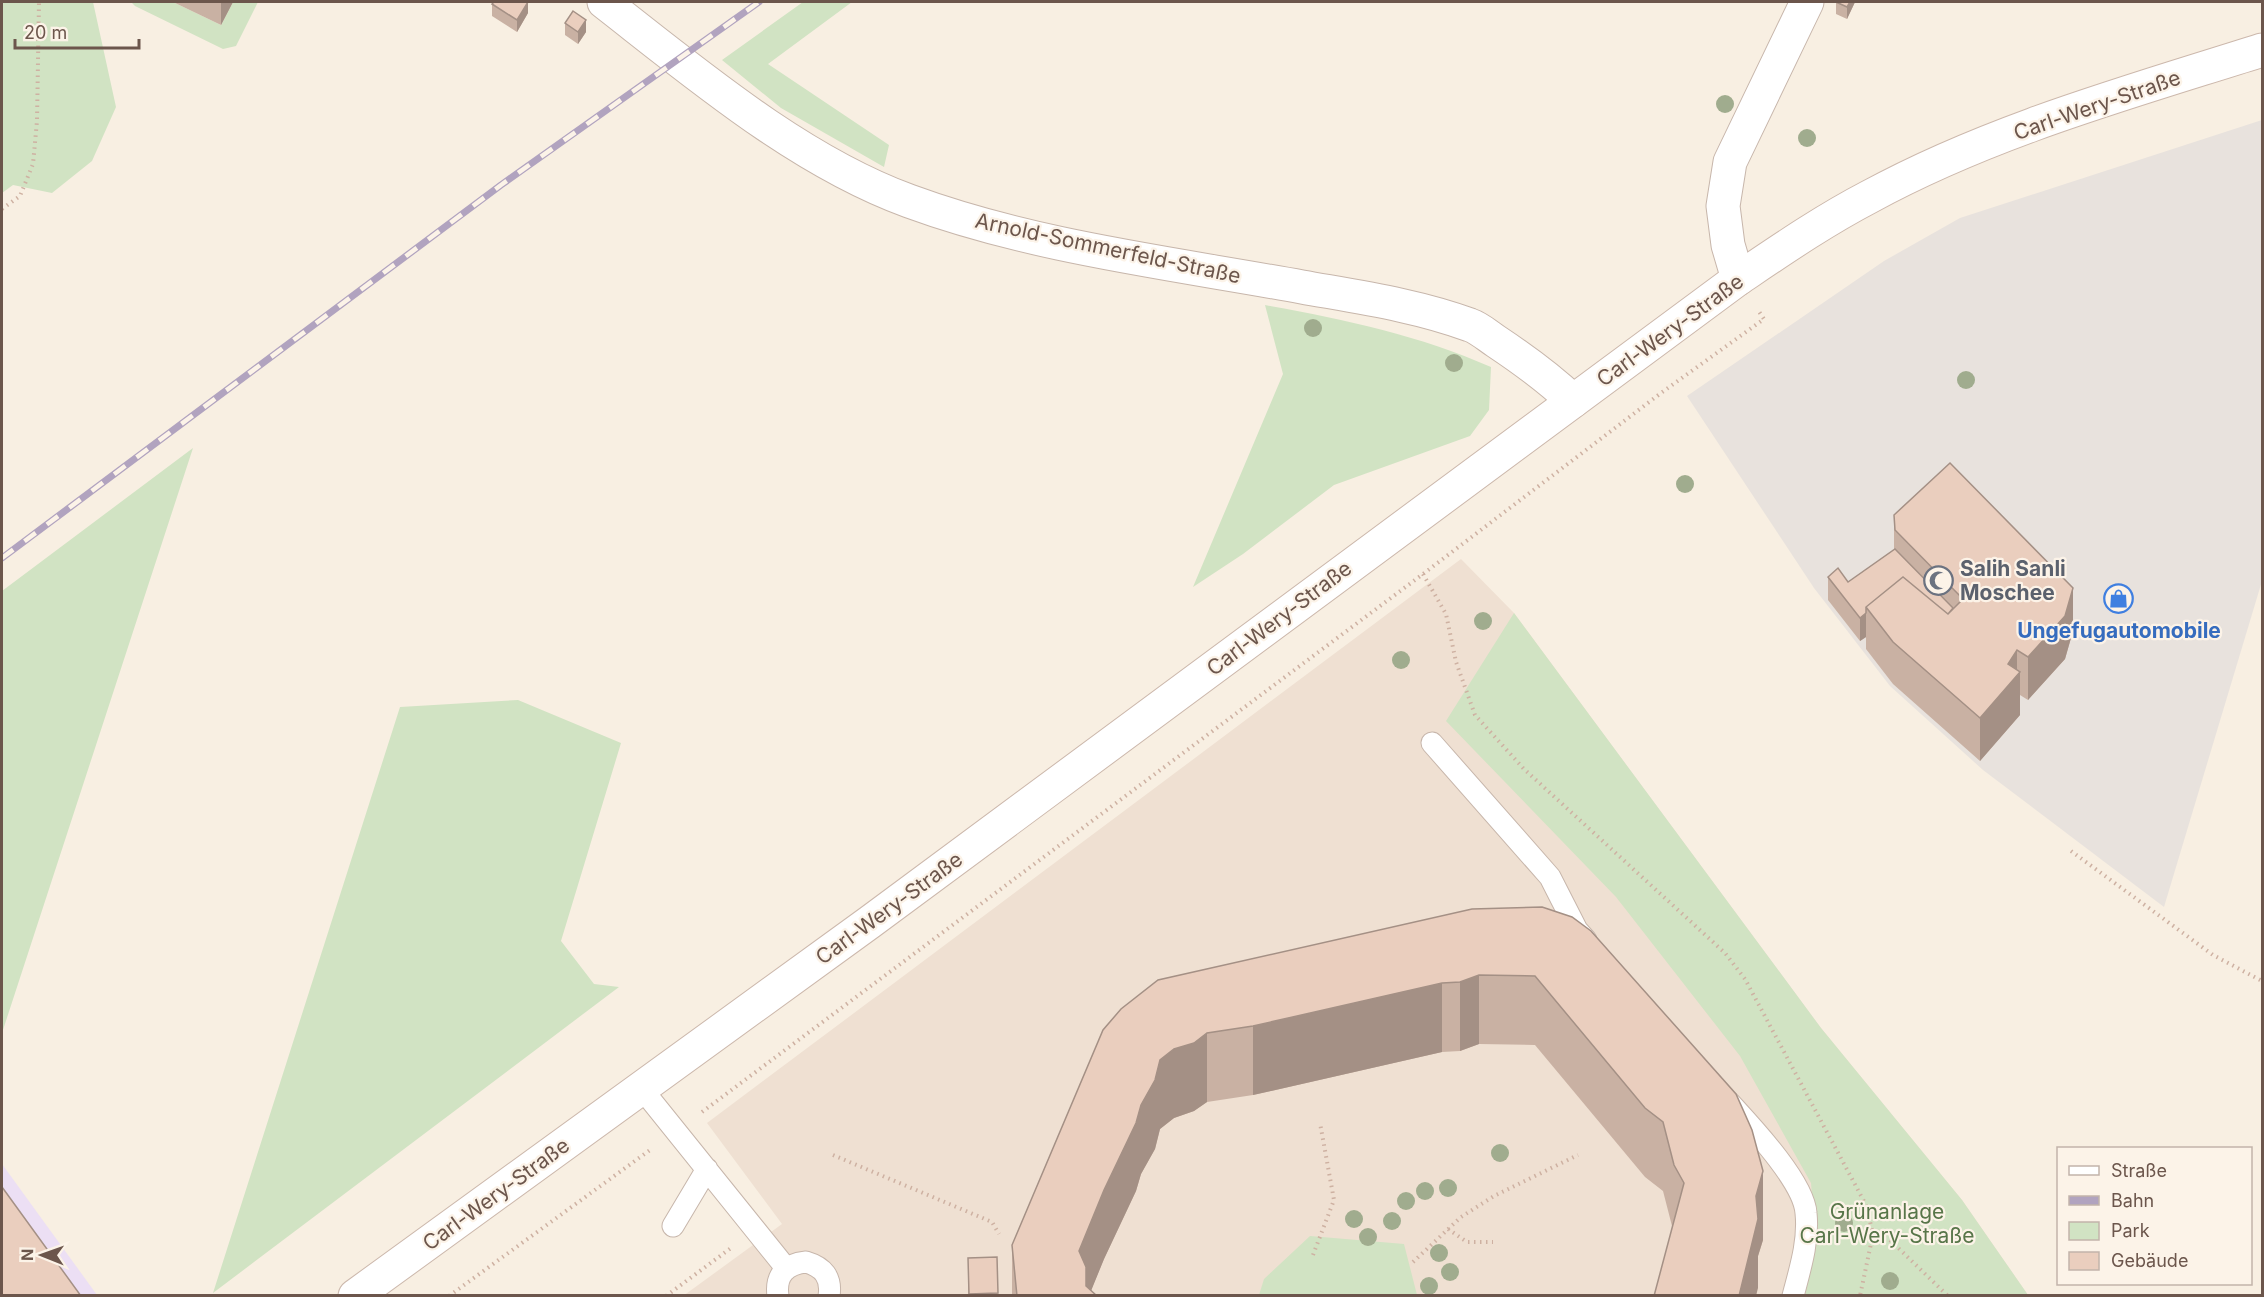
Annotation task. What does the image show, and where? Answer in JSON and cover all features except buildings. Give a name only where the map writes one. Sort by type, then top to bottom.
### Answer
[{"type":"main road","name":"Arnold-Sommerfeld-Straße","points":[[604,2],[729,98],[791,140],[844,171],[907,201],[980,224],[1057,243],[1405,306],[1472,325],[1548,377],[1573,401]]},
{"type":"main road","points":[[1738,279],[1728,245],[1723,206],[1730,162],[1807,2]]},
{"type":"main road","name":"Carl-Wery-Straße","points":[[355,1296],[642,1089],[1738,279],[1806,233],[1862,201],[1957,155],[2088,106],[2262,50]]},
{"type":"lane","points":[[1432,743],[1550,877],[1577,930],[1600,956]]},
{"type":"lane","points":[[1715,1086],[1755,1130],[1789,1175],[1806,1211],[1805,1249],[1794,1296]]},
{"type":"lane","points":[[642,1089],[786,1268]]},
{"type":"lane","points":[[673,1226],[707,1169]]},
{"type":"lane","points":[[778,1296],[777,1284],[786,1268],[806,1262],[815,1265],[828,1278],[829,1296]]},
{"type":"path","points":[[2,209],[20,196],[33,164],[37,121],[39,2]]},
{"type":"path","points":[[449,1296],[676,1131],[1423,574],[1660,393],[1764,319]]},
{"type":"path","points":[[1423,574],[1446,614],[1456,662],[1475,716],[1524,769],[1725,953],[1745,979],[1866,1205],[1873,1234],[1860,1296]]},
{"type":"path","points":[[2071,851],[2213,955],[2262,981]]},
{"type":"path","points":[[1313,1255],[1334,1200],[1320,1123]]},
{"type":"path","points":[[833,1155],[992,1222],[999,1234]]},
{"type":"path","points":[[1413,1262],[1461,1217],[1494,1196],[1578,1155]]},
{"type":"path","points":[[1448,1229],[1467,1242],[1492,1242]]},
{"type":"path","points":[[666,1296],[755,1230]]},
{"type":"path","points":[[1873,1234],[1890,1240],[1948,1296]]},
{"type":"shaded area","points":[[2262,120],[2262,581],[2164,907],[1983,770],[1890,686],[1814,588],[1687,396],[1884,261],[1960,218]]},
{"type":"shaded area","points":[[1461,559],[1514,613],[1821,1028],[1962,1200],[2028,1295],[683,1296],[782,1224],[707,1123]]},
{"type":"shaded area","points":[[2,1164],[97,1295],[2,1295]]},
{"type":"green space","points":[[2,2],[93,2],[116,107],[92,161],[52,193],[13,185],[2,193]]},
{"type":"green space","points":[[131,2],[173,2],[221,25],[233,2],[258,2],[236,46],[223,49]]},
{"type":"green space","points":[[803,2],[852,2],[768,64],[889,145],[884,167],[781,108],[722,60]]},
{"type":"green space","points":[[1265,305],[1380,329],[1436,346],[1491,367],[1489,410],[1470,436],[1334,485],[1243,554],[1193,587],[1283,374]]},
{"type":"green space","points":[[193,448],[2,1033],[2,591]]},
{"type":"green space","name":"Grünanlage Carl-Wery-Straße","points":[[1514,613],[1821,1028],[1962,1200],[2028,1295],[1805,1295],[1816,1247],[1811,1183],[1740,1056],[1616,897],[1446,721]]},
{"type":"green space","points":[[518,700],[621,743],[561,941],[594,984],[619,987],[213,1293],[400,707]]},
{"type":"green space","points":[[1310,1236],[1404,1244],[1417,1295],[1259,1295],[1264,1279]]},
{"type":"railway","points":[[2,558],[501,185],[759,2]]},
{"type":"place","name":"Salih Sanli Moschee","points":[[1939,580]]},
{"type":"place","name":"Ungefugautomobile","points":[[2119,599]]}]
